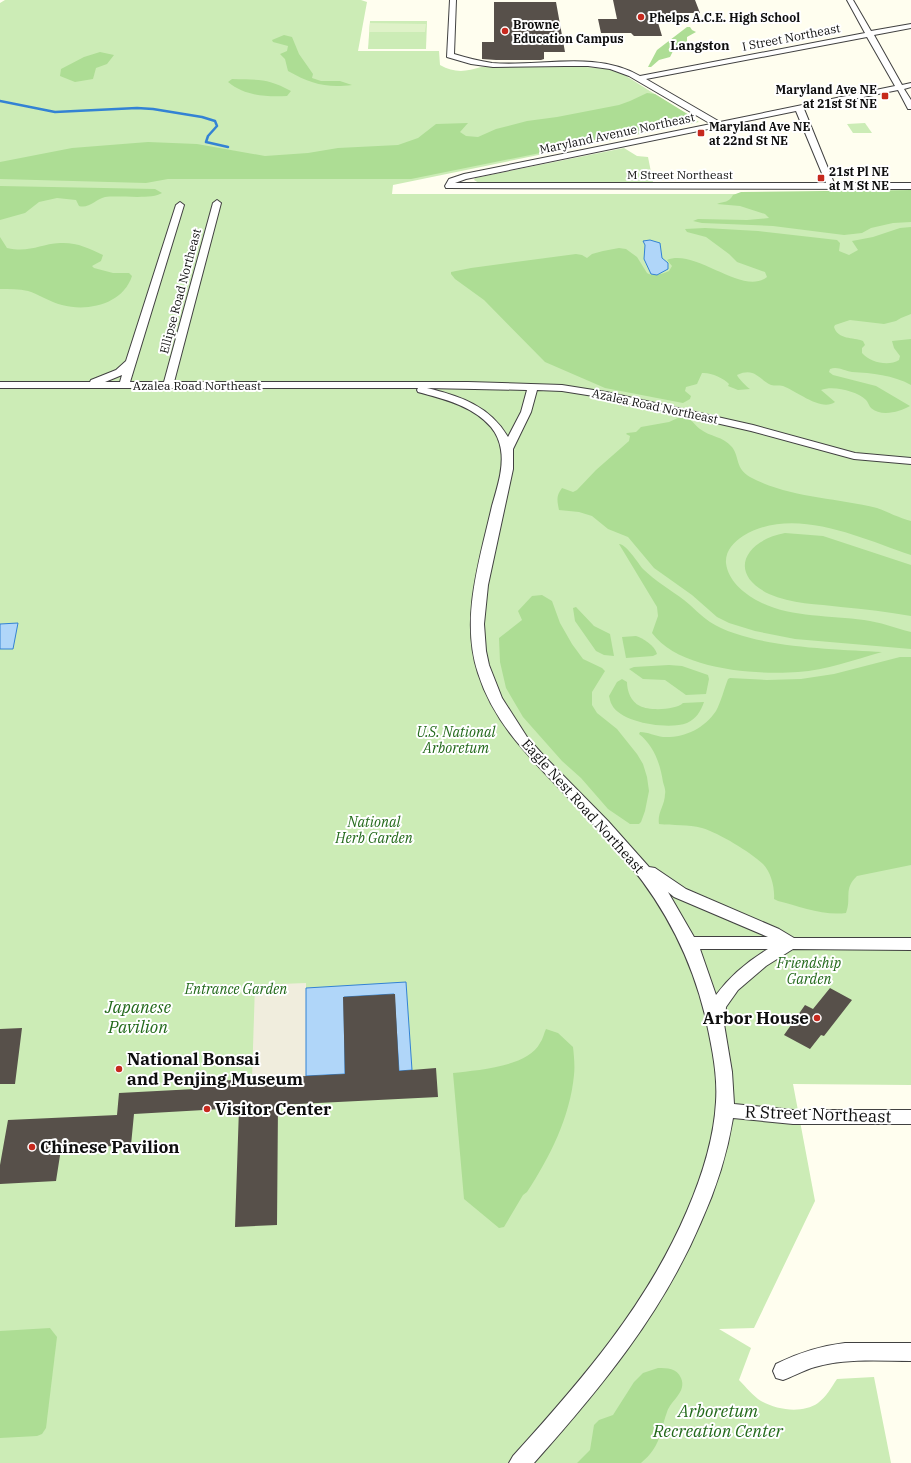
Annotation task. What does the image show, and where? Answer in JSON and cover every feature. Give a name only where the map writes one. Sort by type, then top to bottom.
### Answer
[{"type":"street","points":[[453,0],[450,55],[462,60],[486,65],[599,65],[621,70],[639,78],[720,125]]},
{"type":"street","points":[[850,0],[911,107]]},
{"type":"street","name":"I Street Northeast","points":[[639,78],[911,26]]},
{"type":"street","name":"Maryland Avenue Northeast","points":[[449,186],[452,181],[456,179],[911,85]]},
{"type":"street","points":[[799,108],[832,186]]},
{"type":"street","name":"M Street Northeast","points":[[449,186],[911,186]]},
{"type":"street","name":"Ellipse Road Northeast","points":[[168,386],[216,203]]},
{"type":"street","points":[[124,385],[180,205]]},
{"type":"street","points":[[78,385],[101,381],[111,377],[127,367],[132,361]]},
{"type":"street","points":[[174,362],[180,373],[212,386]]},
{"type":"street","name":"Azalea Road Northeast","points":[[0,385],[394,385],[533,387],[573,390],[606,395],[753,428],[854,456],[911,461]]},
{"type":"street","name":"Azalea Road Northeast","points":[[394,385],[433,393],[469,405],[480,411],[498,426],[504,437],[507,449]]},
{"type":"street","name":"Eagle Nest Road Northeast","points":[[533,387],[526,412],[507,449],[507,468],[491,538],[477,612],[478,645],[482,665],[498,704],[530,750],[594,814],[636,861],[655,886],[678,921],[705,980],[716,1032]]},
{"type":"street","points":[[636,861],[680,893],[773,933],[791,943]]},
{"type":"street","points":[[689,943],[911,944]]},
{"type":"street","points":[[520,1463],[551,1429],[615,1351],[664,1280],[679,1252],[706,1191],[719,1148],[724,1110],[725,1081],[716,1032],[718,1006],[732,986],[760,962],[791,943]]},
{"type":"street","name":"R Street Northeast","points":[[724,1110],[793,1117],[911,1117]]},
{"type":"street","points":[[783,1371],[804,1360],[839,1352],[911,1352]]},
{"type":"green space","name":"U.S. National Arboretum","points":[[5,0],[361,0],[367,2],[358,51],[439,51],[440,65],[445,68],[460,71],[481,67],[586,67],[607,69],[623,74],[699,122],[393,185],[392,194],[911,194],[911,1085],[793,1084],[815,1201],[754,1328],[719,1329],[751,1348],[739,1380],[758,1399],[774,1407],[790,1410],[805,1409],[821,1401],[837,1379],[874,1377],[891,1463],[0,1463],[0,3]]},
{"type":"green space","points":[[370,21],[427,21],[426,49],[368,49]]},
{"type":"green space","points":[[370,23],[426,24],[425,32],[369,32]]},
{"type":"green space","points":[[687,27],[690,27],[696,32],[687,37],[687,42],[673,51],[670,57],[659,60],[651,67],[648,67],[657,50]]},
{"type":"green space","points":[[284,35],[292,37],[299,54],[313,74],[312,78],[321,81],[340,81],[352,85],[334,86],[319,84],[288,71],[285,59],[280,54],[287,51],[288,46],[273,42],[272,40]]},
{"type":"green space","points":[[100,52],[114,55],[107,64],[96,68],[93,79],[75,82],[60,76],[61,69],[84,57]]},
{"type":"green space","points":[[232,79],[269,82],[291,91],[287,96],[256,95],[241,90],[228,82]]},
{"type":"green space","points":[[647,93],[655,94],[695,120],[684,124],[411,179],[168,179],[146,183],[0,179],[0,162],[72,148],[148,142],[197,144],[265,156],[308,153],[338,148],[398,145],[418,138],[436,124],[468,123],[460,132],[466,136],[478,137],[496,129],[527,121],[619,105]]},
{"type":"green space","points":[[865,123],[872,133],[853,133],[847,124]]},
{"type":"green space","points":[[624,148],[637,156],[648,157],[653,182],[479,183],[474,180],[475,178]]},
{"type":"green space","points":[[0,186],[155,189],[162,193],[143,197],[105,197],[83,207],[79,206],[76,200],[57,198],[39,202],[25,213],[0,220]]},
{"type":"green space","points":[[911,190],[911,222],[893,223],[871,228],[862,233],[844,235],[773,226],[702,223],[693,221],[698,219],[747,220],[769,218],[765,214],[740,206],[717,204],[728,201],[733,195],[741,192]]},
{"type":"green space","points":[[911,227],[911,314],[896,321],[884,324],[850,320],[835,325],[834,327],[842,336],[863,341],[865,345],[862,348],[862,353],[865,356],[874,361],[885,363],[899,360],[900,356],[894,348],[892,341],[911,339],[911,385],[897,379],[875,374],[852,372],[836,368],[830,369],[829,372],[833,375],[876,386],[910,406],[890,413],[875,411],[871,408],[867,401],[857,394],[832,388],[821,390],[835,402],[829,404],[816,403],[783,386],[771,385],[756,375],[748,372],[737,375],[750,389],[738,390],[728,386],[729,384],[727,382],[713,374],[702,373],[697,384],[686,387],[685,391],[691,396],[690,399],[683,403],[605,388],[545,362],[484,300],[455,279],[451,274],[451,272],[471,268],[576,254],[587,258],[592,254],[619,248],[626,249],[637,257],[647,273],[652,275],[658,275],[669,271],[672,266],[667,260],[679,258],[691,260],[745,281],[757,282],[767,277],[765,272],[737,262],[729,254],[706,237],[687,232],[685,229],[705,228],[758,231],[837,240],[840,243],[839,251],[849,255],[858,250],[852,241],[873,237],[900,228]]},
{"type":"green space","points":[[0,237],[7,248],[15,249],[29,249],[60,243],[72,243],[103,255],[101,261],[92,266],[94,268],[113,273],[129,273],[132,276],[127,286],[113,299],[103,304],[83,307],[72,307],[58,304],[28,291],[18,289],[0,289]]},
{"type":"green space","points":[[680,417],[690,419],[704,432],[728,443],[732,447],[745,474],[765,484],[796,493],[877,508],[911,521],[911,555],[849,533],[805,524],[784,524],[763,527],[743,536],[731,547],[727,555],[726,563],[730,575],[737,585],[758,601],[796,613],[870,621],[911,632],[911,649],[795,639],[755,631],[729,623],[717,617],[692,595],[654,568],[628,537],[608,529],[592,516],[579,512],[559,510],[558,498],[562,488],[573,492],[577,490],[596,470],[629,441],[630,436],[626,434],[627,433],[636,432],[641,427],[669,422]]},
{"type":"green space","points":[[785,533],[823,536],[911,565],[911,616],[795,602],[769,594],[756,586],[748,577],[745,567],[746,558],[751,550],[760,543],[771,537]]},
{"type":"green space","points":[[619,544],[628,550],[643,569],[653,578],[684,600],[703,617],[727,631],[747,637],[793,646],[882,652],[819,669],[781,673],[740,671],[719,668],[680,655],[664,645],[652,633],[658,616],[657,607]]},
{"type":"green space","points":[[542,595],[552,601],[560,623],[583,659],[605,671],[592,692],[592,705],[597,713],[617,729],[643,764],[649,791],[645,811],[639,824],[630,824],[608,809],[581,778],[562,761],[523,717],[506,688],[500,662],[499,638],[522,620],[518,611],[532,596]]},
{"type":"green space","points":[[576,607],[594,626],[610,634],[614,656],[604,655],[596,651],[575,621],[573,608]]},
{"type":"green space","points":[[636,636],[654,648],[657,654],[653,656],[626,658],[622,637]]},
{"type":"green space","points":[[900,657],[911,657],[911,865],[857,876],[850,885],[848,908],[846,913],[837,914],[820,912],[778,901],[774,899],[772,880],[766,867],[757,859],[725,838],[702,828],[659,824],[659,816],[665,798],[665,790],[656,755],[649,744],[639,734],[640,732],[663,737],[671,737],[693,731],[706,723],[716,711],[728,679],[730,678],[767,680],[801,679],[834,674]]},
{"type":"green space","points":[[669,665],[682,666],[708,675],[709,679],[706,694],[686,695],[665,680],[643,679],[629,669],[634,667]]},
{"type":"green space","points":[[622,679],[627,682],[629,692],[634,702],[644,708],[662,709],[675,707],[683,703],[704,702],[698,714],[687,723],[669,726],[635,720],[617,711],[610,702],[609,696],[617,682]]},
{"type":"green space","points":[[546,1029],[558,1033],[573,1047],[574,1072],[572,1091],[558,1136],[551,1151],[504,1227],[499,1228],[464,1199],[453,1073],[488,1069],[514,1062],[525,1057],[534,1051],[540,1043]]},
{"type":"green space","points":[[50,1328],[57,1337],[46,1428],[42,1434],[37,1436],[0,1438],[0,1331]]},
{"type":"green space","points":[[658,1368],[674,1370],[677,1372],[681,1378],[682,1388],[669,1408],[656,1446],[650,1454],[641,1463],[577,1463],[590,1450],[594,1425],[599,1420],[613,1415],[634,1382],[643,1373]]},
{"type":"shaded area","points":[[306,983],[306,1076],[252,1079],[255,985]]},
{"type":"water","points":[[650,240],[660,243],[662,258],[668,263],[668,269],[657,275],[651,274],[644,259],[645,245],[643,241]]},
{"type":"water","points":[[18,623],[13,649],[0,649],[0,624]]},
{"type":"water","points":[[406,982],[412,1070],[399,1071],[394,994],[344,997],[345,1074],[306,1076],[306,988]]},
{"type":"building","name":"Phelps A.C.E. High School","points":[[613,0],[695,0],[700,13],[666,13],[667,16],[656,16],[662,36],[634,36],[631,33],[601,33],[598,19],[617,19]]},
{"type":"building","name":"Browne Education Campus","points":[[494,2],[556,2],[565,52],[544,52],[544,59],[541,60],[482,59],[482,42],[494,42]]},
{"type":"building","name":"Arbor House","points":[[830,988],[852,1000],[824,1036],[821,1035],[810,1049],[784,1035],[805,1005],[813,1009]]},
{"type":"building","name":"Visitor Center","points":[[395,994],[399,1071],[436,1068],[438,1097],[278,1105],[277,1225],[235,1227],[239,1108],[134,1114],[131,1145],[61,1149],[56,1181],[0,1184],[0,1165],[8,1120],[117,1115],[119,1093],[195,1089],[195,1082],[345,1074],[343,997]]},
{"type":"building","points":[[22,1028],[15,1084],[0,1084],[0,1029]]},
{"type":"waterway","points":[[0,101],[55,112],[137,108],[153,109],[202,117],[215,121],[217,126],[208,136],[206,142],[228,147]]},
{"type":"place","name":"Phelps A.C.E. High School","points":[[641,17]]},
{"type":"place","name":"Browne Education Campus","points":[[505,31]]},
{"type":"place","name":"Maryland Ave NE at 21st St NE","points":[[885,96]]},
{"type":"place","name":"Maryland Ave NE at 22nd St NE","points":[[701,133]]},
{"type":"place","name":"21st Pl NE at M St NE","points":[[821,178]]},
{"type":"place","name":"Arbor House","points":[[817,1018]]},
{"type":"place","name":"National Bonsai and Penjing Museum","points":[[119,1069]]},
{"type":"place","name":"Visitor Center","points":[[207,1109]]},
{"type":"place","name":"Chinese Pavilion","points":[[32,1147]]},
{"type":"district","name":"Langston","points":[[700,45]]},
{"type":"park label","name":"National Herb Garden","points":[[374,830]]},
{"type":"park label","name":"Friendship Garden","points":[[809,972]]},
{"type":"park label","name":"Entrance Garden","points":[[236,989]]},
{"type":"park label","name":"Japanese Pavilion","points":[[138,1017]]},
{"type":"park label","name":"Arboretum Recreation Center","points":[[718,1421]]}]
